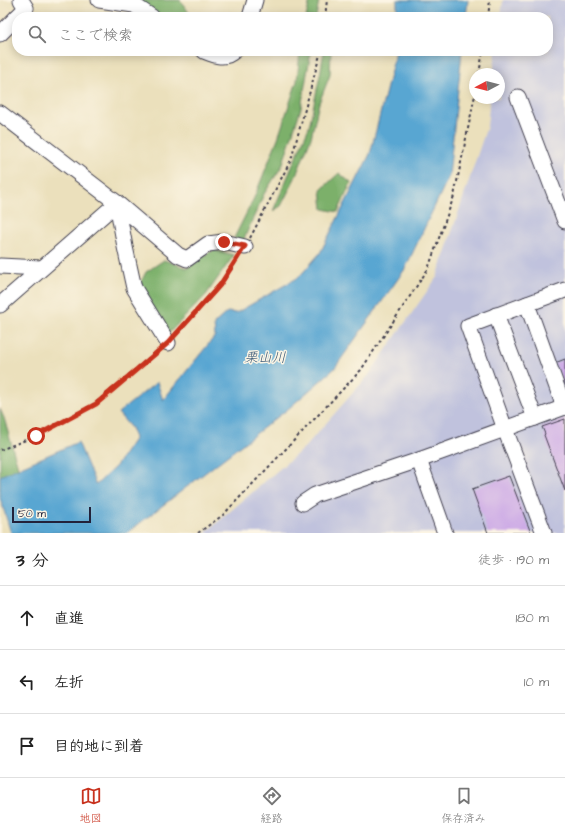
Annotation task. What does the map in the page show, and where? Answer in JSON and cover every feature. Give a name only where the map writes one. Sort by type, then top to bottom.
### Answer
[{"type":"street","points":[[20,0],[26,8],[22,12]]},
{"type":"street","points":[[99,0],[134,5],[144,12]]},
{"type":"street","points":[[251,12],[255,0]]},
{"type":"street","points":[[0,34],[12,22]]},
{"type":"street","points":[[518,97],[565,221]]},
{"type":"street","points":[[0,113],[117,203],[178,255],[187,259],[208,244],[224,242],[245,246]]},
{"type":"street","points":[[0,305],[117,203]]},
{"type":"street","points":[[117,203],[134,288],[168,343]]},
{"type":"street","points":[[0,266],[41,268]]},
{"type":"street","points":[[544,533],[468,326],[565,290]]},
{"type":"street","points":[[303,503],[315,495],[419,460],[565,407],[527,304]]},
{"type":"street","points":[[496,315],[535,418]]},
{"type":"street","points":[[419,460],[445,533]]},
{"type":"path","points":[[326,12],[327,0]]},
{"type":"path","points":[[489,12],[490,0]]},
{"type":"path","points":[[0,450],[36,436],[96,404],[168,343],[220,285],[245,246],[292,160],[320,56]]},
{"type":"path","points":[[480,68],[482,56]]},
{"type":"path","points":[[198,533],[224,515],[361,370],[428,269],[454,196],[473,104]]},
{"type":"shaded area","points":[[503,0],[565,0],[565,533],[205,533],[305,447],[368,376],[437,277],[487,126],[489,104],[505,104],[505,68],[494,68],[495,56],[553,56],[553,12],[502,12]]},
{"type":"green space","points":[[142,0],[180,0],[189,12],[137,12]]},
{"type":"green space","points":[[310,0],[319,0],[317,12],[307,12]]},
{"type":"green space","points":[[300,56],[310,56],[301,108],[282,166],[264,194],[243,241],[234,238],[254,198],[278,138],[297,81]]},
{"type":"green space","points":[[323,56],[331,56],[330,75],[319,103],[311,138],[295,178],[281,206],[273,211],[309,127]]},
{"type":"green space","points":[[339,173],[351,183],[338,212],[323,209],[321,190]]},
{"type":"green space","points":[[214,250],[234,255],[206,295],[170,332],[164,333],[140,284],[146,272],[164,260],[187,268]]},
{"type":"green space","points":[[0,409],[4,418],[21,478],[0,490]]},
{"type":"water","points":[[397,0],[468,0],[467,12],[397,12]]},
{"type":"water","name":"栗山川","points":[[395,56],[461,56],[449,176],[405,269],[334,369],[288,409],[127,533],[11,533],[0,498],[0,476],[78,442],[96,485],[116,466],[135,438],[131,428],[118,413],[157,382],[163,400],[215,336],[214,324],[227,312],[236,313],[299,277],[320,253],[370,154]]},
{"type":"building","points":[[565,359],[565,384],[563,384],[555,363]]},
{"type":"building","points":[[565,419],[565,491],[542,427]]},
{"type":"building","points":[[509,476],[531,533],[488,533],[472,489]]},
{"type":"route","points":[[36,436],[96,404],[168,343],[220,285],[245,246],[224,242]]}]
